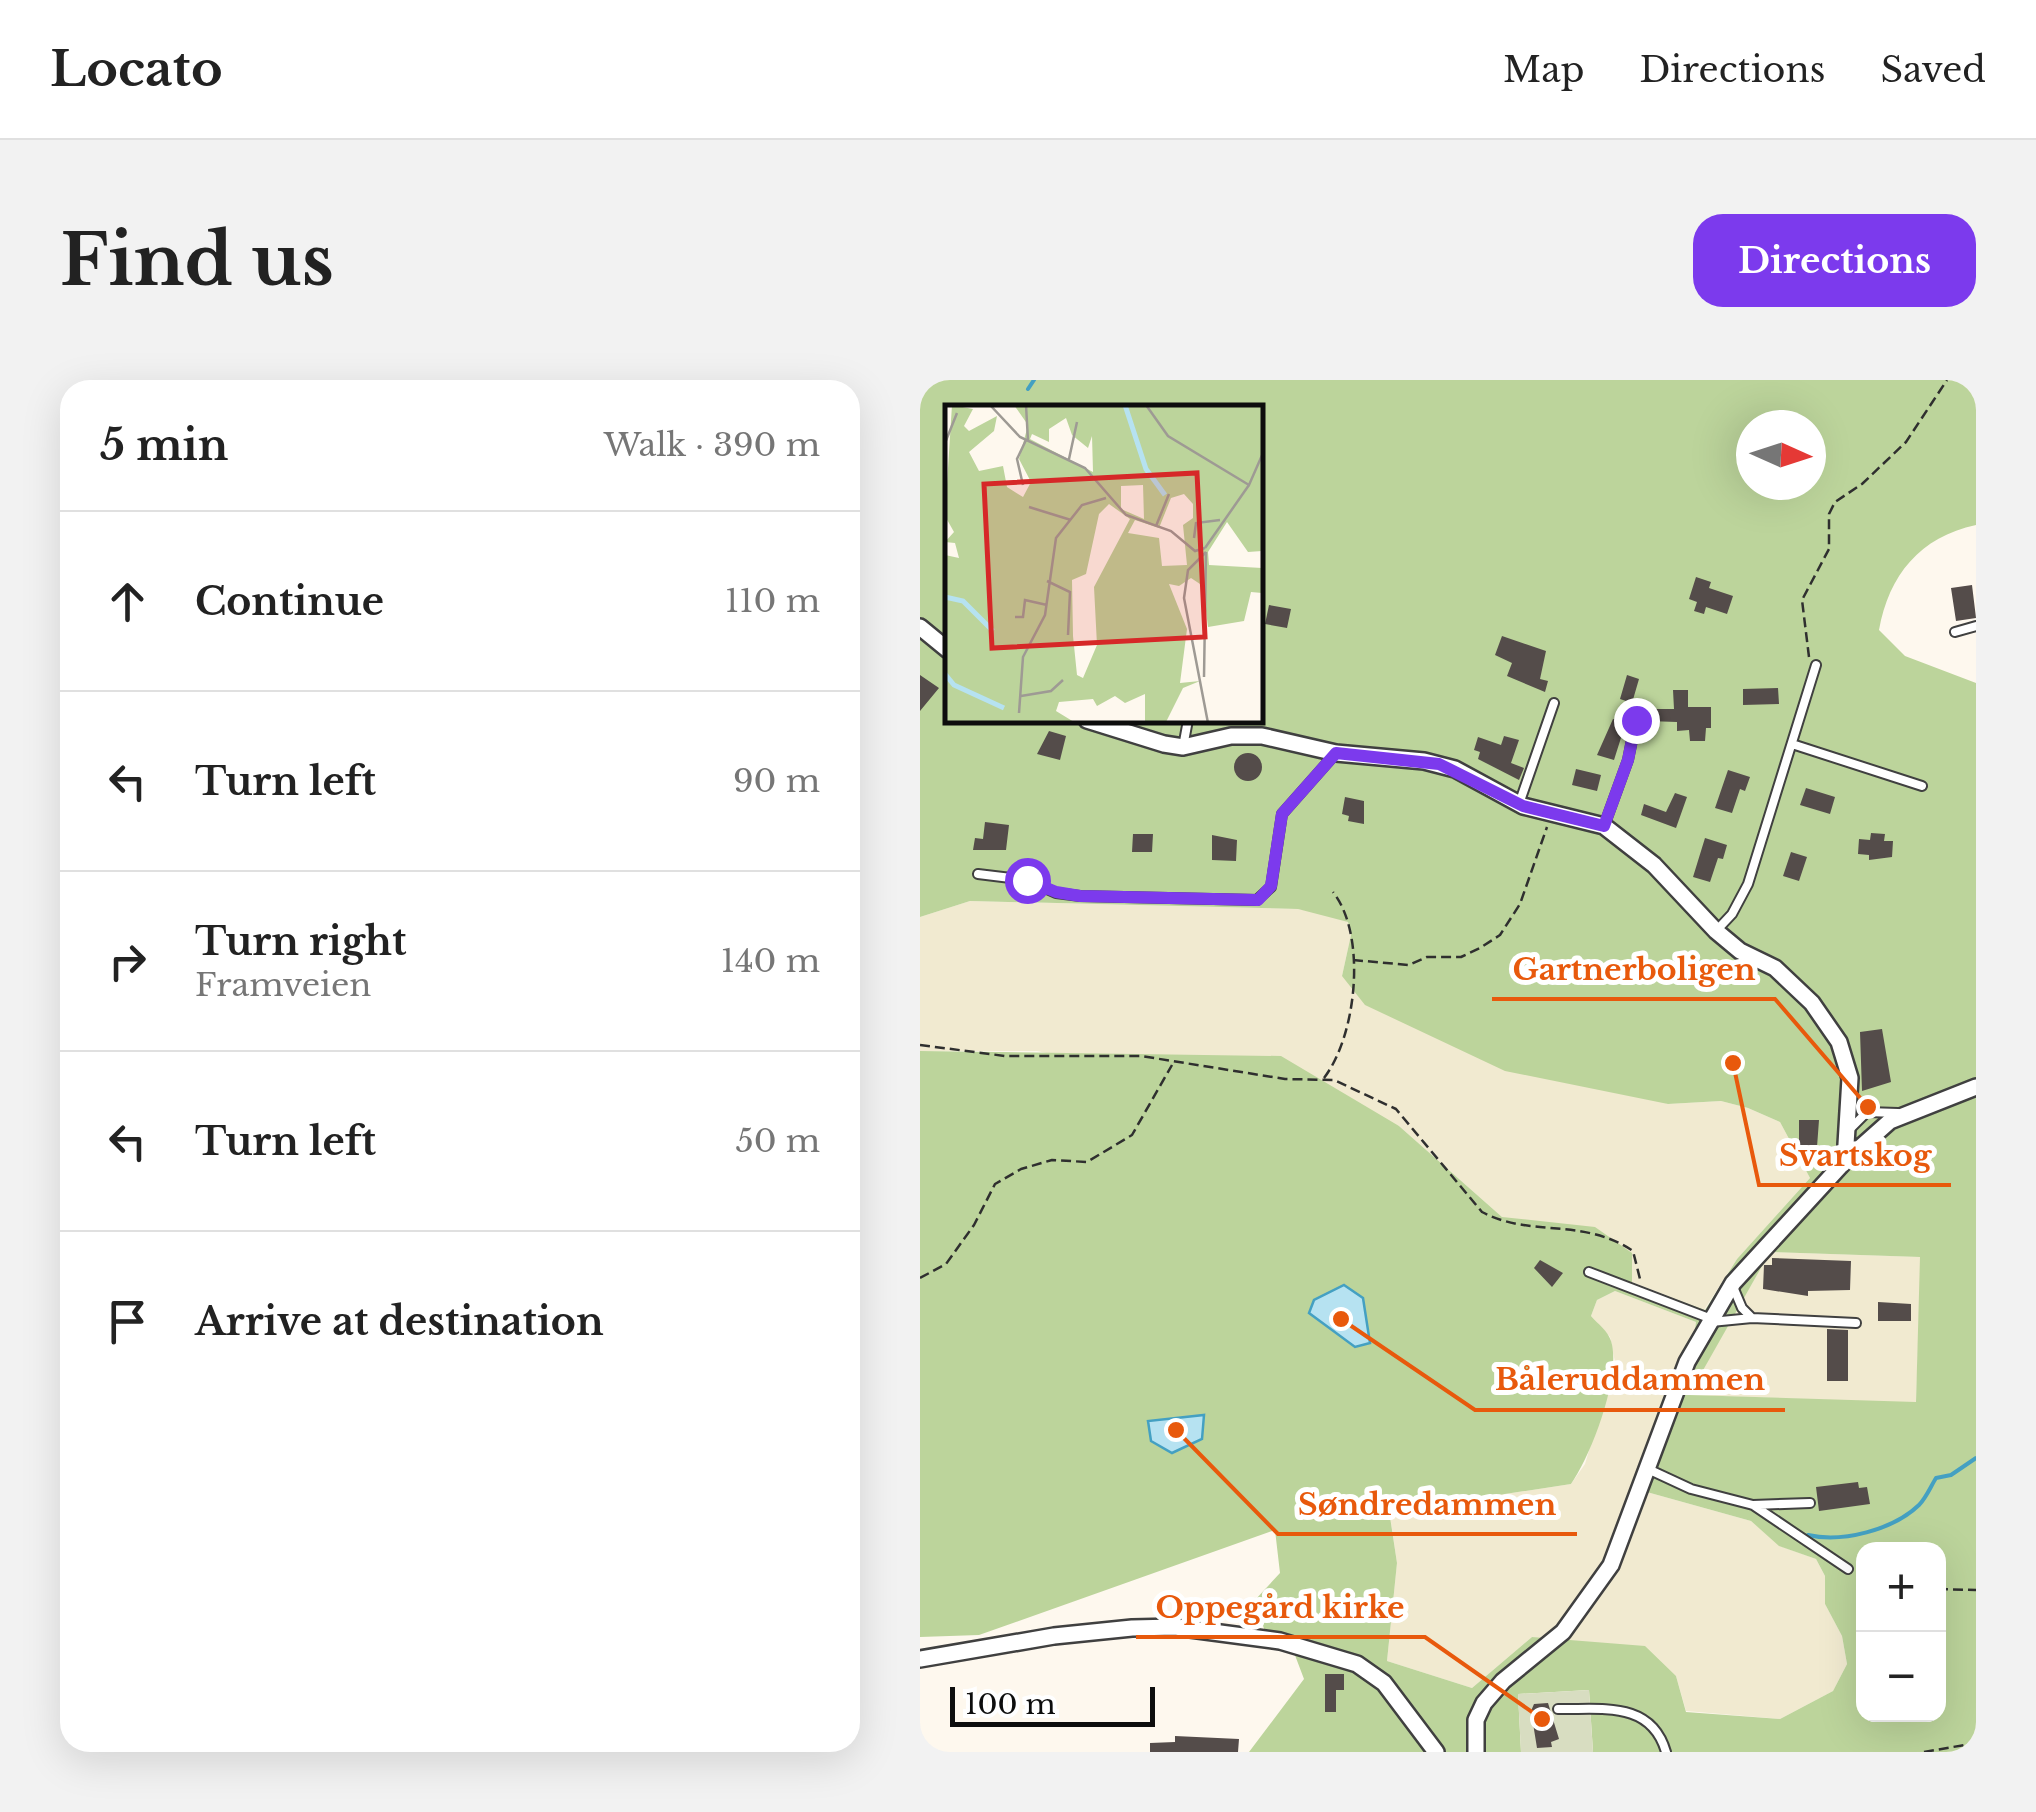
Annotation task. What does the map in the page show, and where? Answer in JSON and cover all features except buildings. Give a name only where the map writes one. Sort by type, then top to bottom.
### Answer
[{"type":"street","points":[[920,627],[945,648]]},
{"type":"street","points":[[1092,722],[1148,742],[1183,746],[1243,736],[1336,753],[1439,764],[1520,804],[1604,826],[1654,865],[1740,951],[1775,968],[1826,1023],[1839,1042],[1850,1078],[1845,1161]]},
{"type":"street","points":[[1476,1752],[1476,1720],[1484,1702],[1503,1681],[1552,1644],[1588,1601],[1616,1554],[1687,1362],[1733,1283],[1845,1161],[1903,1113],[1976,1087]]},
{"type":"street","points":[[920,1660],[1054,1636],[1132,1628],[1176,1627],[1280,1641],[1357,1664],[1384,1683],[1436,1752]]},
{"type":"lane","points":[[1955,632],[1976,626]]},
{"type":"lane","points":[[1716,931],[1741,900],[1816,665]]},
{"type":"lane","points":[[1520,804],[1554,704]]},
{"type":"lane","points":[[1604,826],[1628,760],[1636,720]]},
{"type":"lane","points":[[1183,746],[1188,722]]},
{"type":"lane","points":[[1792,744],[1922,786]]},
{"type":"lane","points":[[978,874],[1027,880],[1056,892],[1080,896],[1258,900],[1271,886],[1282,814],[1336,753]]},
{"type":"lane","points":[[1849,1130],[1867,1112],[1903,1113]]},
{"type":"lane","points":[[1589,1272],[1708,1321],[1752,1318],[1856,1323]]},
{"type":"lane","points":[[1733,1283],[1739,1303],[1752,1318]]},
{"type":"lane","points":[[1650,1470],[1691,1489],[1753,1504],[1810,1503]]},
{"type":"lane","points":[[1753,1504],[1848,1569]]},
{"type":"lane","points":[[1558,1709],[1633,1712],[1656,1730],[1666,1752]]},
{"type":"path","points":[[1810,683],[1802,600],[1828,550],[1830,514],[1835,502],[1862,484],[1906,442],[1946,380]]},
{"type":"path","points":[[1353,960],[1393,966],[1428,957],[1461,956],[1500,935],[1530,884],[1552,814]]},
{"type":"path","points":[[1324,1078],[1335,1060],[1350,1012],[1353,960],[1353,929],[1334,892]]},
{"type":"path","points":[[920,1045],[1005,1056],[1141,1056],[1172,1064],[1286,1079],[1324,1078],[1396,1109],[1482,1212],[1499,1221],[1578,1228],[1617,1240],[1634,1251],[1636,1273],[1648,1296]]},
{"type":"path","points":[[920,1278],[946,1264],[974,1225],[995,1184],[1022,1169],[1052,1160],[1086,1162],[1132,1135],[1172,1064]]},
{"type":"path","points":[[1946,1589],[1976,1590]]},
{"type":"path","points":[[1924,1752],[1976,1743]]},
{"type":"shaded area","points":[[970,901],[1298,909],[1331,915],[1348,922],[1351,935],[1342,976],[1668,1104],[1721,1101],[1748,1108],[1780,1122],[1810,1178],[1737,1259],[1704,1310],[1632,1282],[1502,1217],[1399,1126],[1037,1051],[920,1051],[920,917]]},
{"type":"shaded area","points":[[1770,1252],[1921,1257],[1916,1403],[1688,1395]]},
{"type":"shaded area","points":[[1615,1291],[1696,1322],[1636,1489],[1751,1521],[1780,1546],[1816,1559],[1825,1576],[1825,1604],[1842,1636],[1847,1664],[1833,1691],[1780,1719],[1686,1711],[1676,1676],[1532,1637],[1472,1688],[1387,1661],[1397,1563],[1387,1496],[1453,1502],[1571,1484],[1585,1464],[1615,1362],[1610,1337],[1591,1316],[1597,1300]]},
{"type":"green space","points":[[920,380],[1976,380],[1976,525],[1939,539],[1910,561],[1891,592],[1879,630],[1905,656],[1976,683],[1976,1752],[1593,1752],[1589,1690],[1518,1694],[1521,1752],[1249,1752],[1304,1679],[1293,1650],[1270,1648],[1255,1600],[1280,1573],[1275,1530],[979,1635],[920,1637],[920,1051],[1281,1056],[1399,1126],[1502,1217],[1595,1227],[1632,1253],[1632,1283],[1705,1310],[1737,1259],[1810,1178],[1780,1122],[1748,1108],[1721,1101],[1668,1104],[1505,1071],[1365,1005],[1342,976],[1351,935],[1348,922],[1298,909],[970,901],[920,917]],"holes":[[[1770,1252],[1920,1257],[1916,1402],[1689,1395]],[[1615,1291],[1696,1322],[1636,1489],[1751,1521],[1779,1546],[1816,1559],[1825,1576],[1825,1604],[1842,1636],[1847,1664],[1833,1691],[1780,1719],[1686,1712],[1676,1676],[1645,1646],[1532,1637],[1472,1688],[1387,1661],[1397,1563],[1387,1497],[1453,1502],[1571,1484],[1595,1435],[1612,1374],[1611,1341],[1591,1316],[1597,1300]]]},
{"type":"green space","points":[[1589,1690],[1593,1752],[1521,1752],[1518,1694]]},
{"type":"water","points":[[1344,1285],[1363,1298],[1370,1343],[1355,1347],[1309,1313],[1314,1300]]},
{"type":"water","points":[[1204,1415],[1202,1439],[1172,1453],[1151,1441],[1148,1421]]},
{"type":"waterway","points":[[1028,389],[1034,380]]},
{"type":"waterway","points":[[1808,1535],[1851,1536],[1881,1528],[1919,1505],[1936,1478],[1951,1475],[1976,1458]]},
{"type":"place","name":"Svartskog","points":[[1733,1063]]},
{"type":"place","name":"Gartnerboligen","points":[[1868,1107]]},
{"type":"place","name":"Båleruddammen","points":[[1341,1319]]},
{"type":"place","name":"Søndredammen","points":[[1176,1430]]},
{"type":"place","name":"Oppegård kirke","points":[[1542,1719]]},
{"type":"route","points":[[1027,880],[1056,892],[1080,896],[1258,900],[1271,886],[1282,814],[1334,760],[1336,753],[1439,764],[1474,778],[1523,806],[1604,826],[1628,760],[1636,720]]}]
